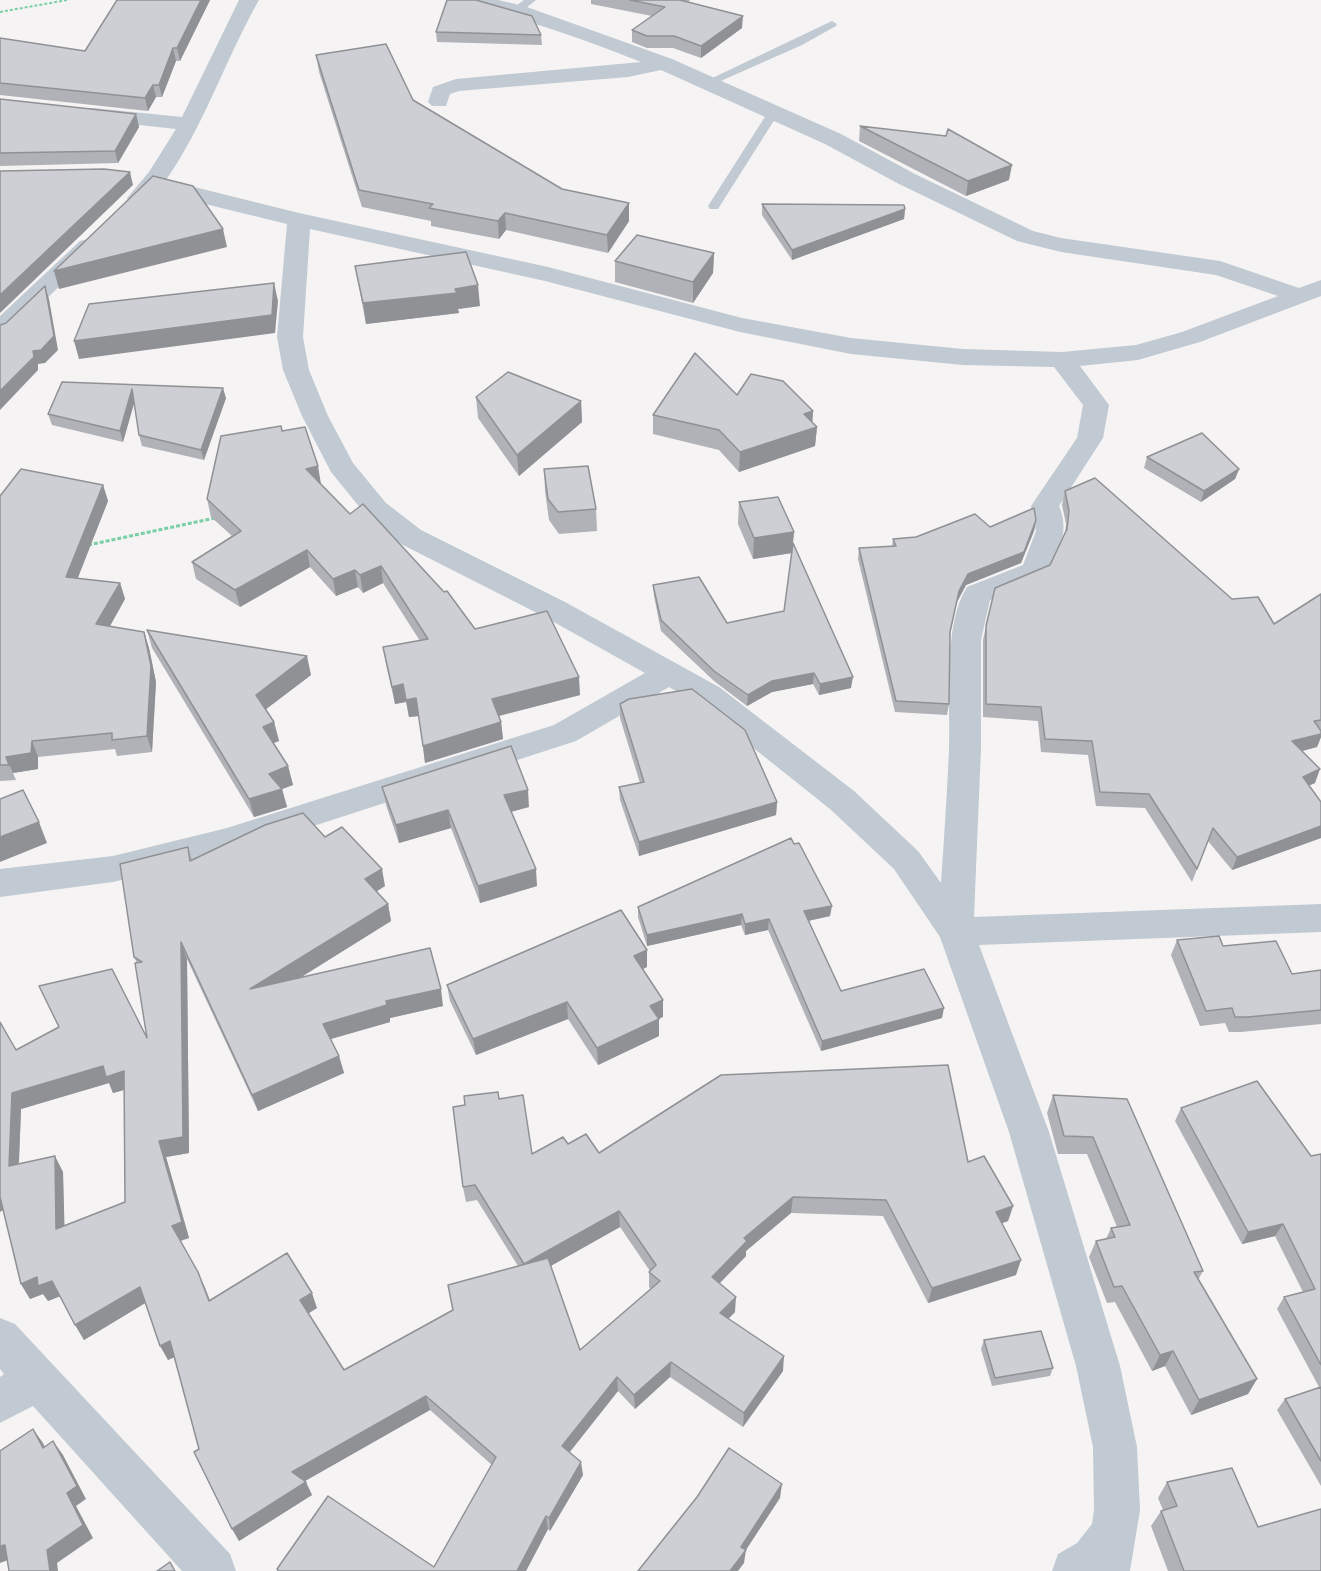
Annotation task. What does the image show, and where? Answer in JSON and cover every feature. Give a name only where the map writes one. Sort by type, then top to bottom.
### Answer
[{"type":"street","points":[[119,216],[158,178],[190,124],[214,65],[249,0]]},
{"type":"street","points":[[472,0],[524,5],[710,82],[774,111],[1025,236],[1061,245],[1220,268],[1310,291]]},
{"type":"street","points":[[439,102],[440,91],[456,85],[628,71],[665,63]]},
{"type":"street","points":[[76,112],[190,124]]},
{"type":"street","points":[[128,172],[158,178],[299,220],[548,274],[740,325],[851,346],[963,357],[1062,360],[1138,352],[1191,337],[1310,291]]},
{"type":"street","points":[[299,220],[290,337],[297,370],[341,466],[376,509],[411,537],[554,609],[708,695],[842,800],[906,860],[956,932],[1029,1132],[1098,1366],[1115,1447],[1117,1510],[1109,1554],[1094,1559],[1075,1571]]},
{"type":"street","points":[[0,330],[102,232]]},
{"type":"street","points":[[956,932],[965,748],[966,640],[977,594],[1035,571],[1049,541],[1048,511],[1045,506],[1090,438],[1096,405],[1062,360]]},
{"type":"street","points":[[0,883],[113,869],[227,841],[565,733],[670,673]]},
{"type":"street","points":[[956,932],[1321,918]]},
{"type":"street","points":[[0,1338],[213,1571]]},
{"type":"street","points":[[0,1401],[37,1379]]},
{"type":"lane","points":[[710,82],[798,44],[832,24]]},
{"type":"lane","points":[[714,206],[774,111]]},
{"type":"path","points":[[0,12],[67,0]]},
{"type":"path","points":[[86,545],[220,517]]},
{"type":"building","points":[[117,0],[201,0],[177,48],[173,48],[159,85],[153,85],[145,98],[0,83],[0,38],[85,51]]},
{"type":"building","points":[[447,0],[476,0],[532,16],[541,35],[436,32]]},
{"type":"building","points":[[630,0],[680,0],[743,16],[701,46],[674,36],[647,36],[632,30],[665,7]]},
{"type":"building","points":[[386,44],[413,100],[562,189],[629,203],[607,235],[505,213],[498,221],[429,208],[433,204],[359,190],[316,55]]},
{"type":"building","points":[[0,99],[136,114],[115,151],[0,153]]},
{"type":"building","points":[[860,126],[946,136],[948,129],[1012,165],[968,181]]},
{"type":"building","points":[[104,169],[130,172],[0,295],[0,171]]},
{"type":"building","points":[[153,176],[193,186],[223,229],[54,271]]},
{"type":"building","points":[[762,204],[904,205],[905,209],[792,250]]},
{"type":"building","points":[[637,235],[714,253],[693,282],[615,261]]},
{"type":"building","points":[[466,252],[478,285],[455,289],[457,293],[363,303],[355,266]]},
{"type":"building","points":[[274,283],[272,315],[74,341],[89,304]]},
{"type":"building","points":[[45,286],[54,336],[41,350],[33,351],[34,357],[0,391],[0,325],[6,323]]},
{"type":"building","points":[[695,353],[737,395],[751,374],[783,381],[813,411],[804,414],[817,427],[740,452],[719,430],[653,415]]},
{"type":"building","points":[[508,372],[581,401],[517,455],[476,397]]},
{"type":"building","points":[[62,382],[223,388],[201,450],[139,435],[132,389],[120,431],[48,414]]},
{"type":"building","points":[[281,426],[282,431],[305,427],[318,466],[306,469],[350,514],[363,504],[444,592],[447,591],[475,629],[547,611],[579,677],[492,699],[501,722],[423,746],[416,698],[406,700],[403,684],[392,687],[383,647],[428,639],[381,566],[360,575],[355,570],[333,579],[307,550],[235,590],[192,562],[241,531],[207,499],[221,436]]},
{"type":"building","points":[[1202,433],[1239,469],[1204,491],[1147,457]]},
{"type":"building","points":[[588,466],[596,509],[558,512],[548,499],[544,469]]},
{"type":"building","points":[[21,469],[103,485],[66,577],[120,583],[96,624],[144,632],[151,666],[147,736],[112,740],[112,733],[32,741],[31,753],[6,757],[9,765],[0,765],[0,496]]},
{"type":"building","points":[[1095,478],[1232,599],[1258,597],[1274,624],[1321,594],[1321,720],[1314,721],[1321,734],[1292,741],[1320,769],[1303,777],[1321,802],[1321,826],[1237,857],[1213,828],[1197,869],[1149,794],[1100,792],[1092,741],[1045,739],[1041,707],[986,704],[986,626],[995,588],[1050,565],[1067,529],[1069,511],[1065,491]]},
{"type":"building","points":[[778,497],[794,532],[754,538],[739,502]]},
{"type":"building","points":[[1034,508],[1036,520],[1024,552],[968,574],[959,591],[950,632],[949,704],[896,701],[859,548],[896,546],[893,539],[916,537],[975,514],[990,527]]},
{"type":"building","points":[[793,543],[853,677],[820,684],[814,673],[772,681],[748,695],[714,671],[661,620],[653,585],[699,577],[727,623],[784,611]]},
{"type":"building","points":[[147,630],[307,656],[256,695],[274,722],[263,727],[288,766],[269,774],[282,789],[249,799]]},
{"type":"building","points":[[692,689],[745,730],[777,802],[639,842],[619,787],[644,782],[620,704],[629,699]]},
{"type":"building","points":[[511,746],[528,790],[504,795],[536,869],[478,886],[448,810],[396,825],[382,787]]},
{"type":"building","points":[[23,790],[39,822],[0,837],[0,799]]},
{"type":"building","points":[[303,813],[325,837],[342,827],[382,869],[365,879],[388,904],[250,989],[430,948],[441,989],[386,1001],[387,1005],[323,1024],[339,1056],[252,1095],[181,942],[183,1137],[159,1141],[182,1222],[172,1226],[198,1272],[209,1301],[287,1253],[312,1293],[300,1300],[344,1370],[453,1310],[448,1285],[548,1258],[580,1350],[660,1281],[649,1272],[656,1265],[619,1211],[524,1264],[475,1185],[463,1187],[453,1107],[465,1105],[464,1096],[498,1092],[499,1099],[523,1095],[532,1154],[563,1137],[568,1144],[586,1134],[599,1153],[721,1075],[948,1065],[968,1162],[984,1156],[1013,1206],[996,1212],[1021,1260],[932,1288],[886,1200],[793,1197],[744,1238],[747,1241],[712,1277],[736,1297],[720,1313],[784,1356],[744,1413],[671,1362],[634,1395],[617,1377],[562,1446],[581,1462],[549,1518],[546,1516],[517,1571],[279,1571],[277,1569],[328,1496],[434,1567],[496,1457],[426,1396],[292,1472],[306,1482],[232,1529],[194,1452],[199,1449],[170,1341],[160,1346],[140,1287],[75,1325],[52,1281],[38,1286],[37,1277],[21,1284],[0,1197],[0,1022],[16,1050],[59,1027],[39,986],[112,969],[147,1038],[135,963],[142,962],[134,957],[120,864],[188,847],[190,861],[265,825]],"holes":[[[103,1066],[106,1077],[124,1071],[125,1202],[56,1229],[55,1156],[9,1166],[12,1093]]]},
{"type":"building","points":[[791,838],[794,844],[799,843],[832,906],[804,911],[841,991],[924,969],[944,1008],[822,1041],[769,919],[745,924],[742,914],[647,935],[638,907]]},
{"type":"building","points":[[621,910],[647,950],[634,956],[663,1000],[650,1006],[659,1019],[597,1048],[567,1002],[473,1039],[447,985]]},
{"type":"building","points":[[1219,936],[1223,946],[1276,941],[1292,974],[1321,970],[1321,1010],[1248,1017],[1235,1017],[1232,1008],[1206,1011],[1177,940]]},
{"type":"building","points":[[1257,1081],[1311,1156],[1321,1154],[1321,1365],[1284,1297],[1315,1289],[1283,1224],[1248,1232],[1181,1108]]},
{"type":"building","points":[[1053,1095],[1127,1099],[1203,1271],[1194,1272],[1257,1379],[1199,1400],[1173,1351],[1160,1355],[1122,1286],[1114,1287],[1096,1241],[1115,1237],[1111,1228],[1130,1225],[1093,1137],[1064,1136]]},
{"type":"building","points":[[1041,1331],[1053,1368],[995,1378],[984,1340]]},
{"type":"building","points":[[1321,1387],[1321,1461],[1285,1399]]},
{"type":"building","points":[[33,1429],[43,1448],[53,1441],[77,1486],[67,1493],[83,1525],[47,1550],[50,1571],[9,1571],[5,1545],[0,1546],[0,1451]]},
{"type":"building","points":[[729,1448],[782,1484],[741,1547],[746,1550],[730,1571],[638,1571],[697,1497]]},
{"type":"building","points":[[1232,1468],[1258,1527],[1321,1509],[1321,1571],[1184,1571],[1161,1511],[1177,1506],[1167,1482]]},
{"type":"building","points":[[170,1562],[175,1571],[157,1571]]}]
